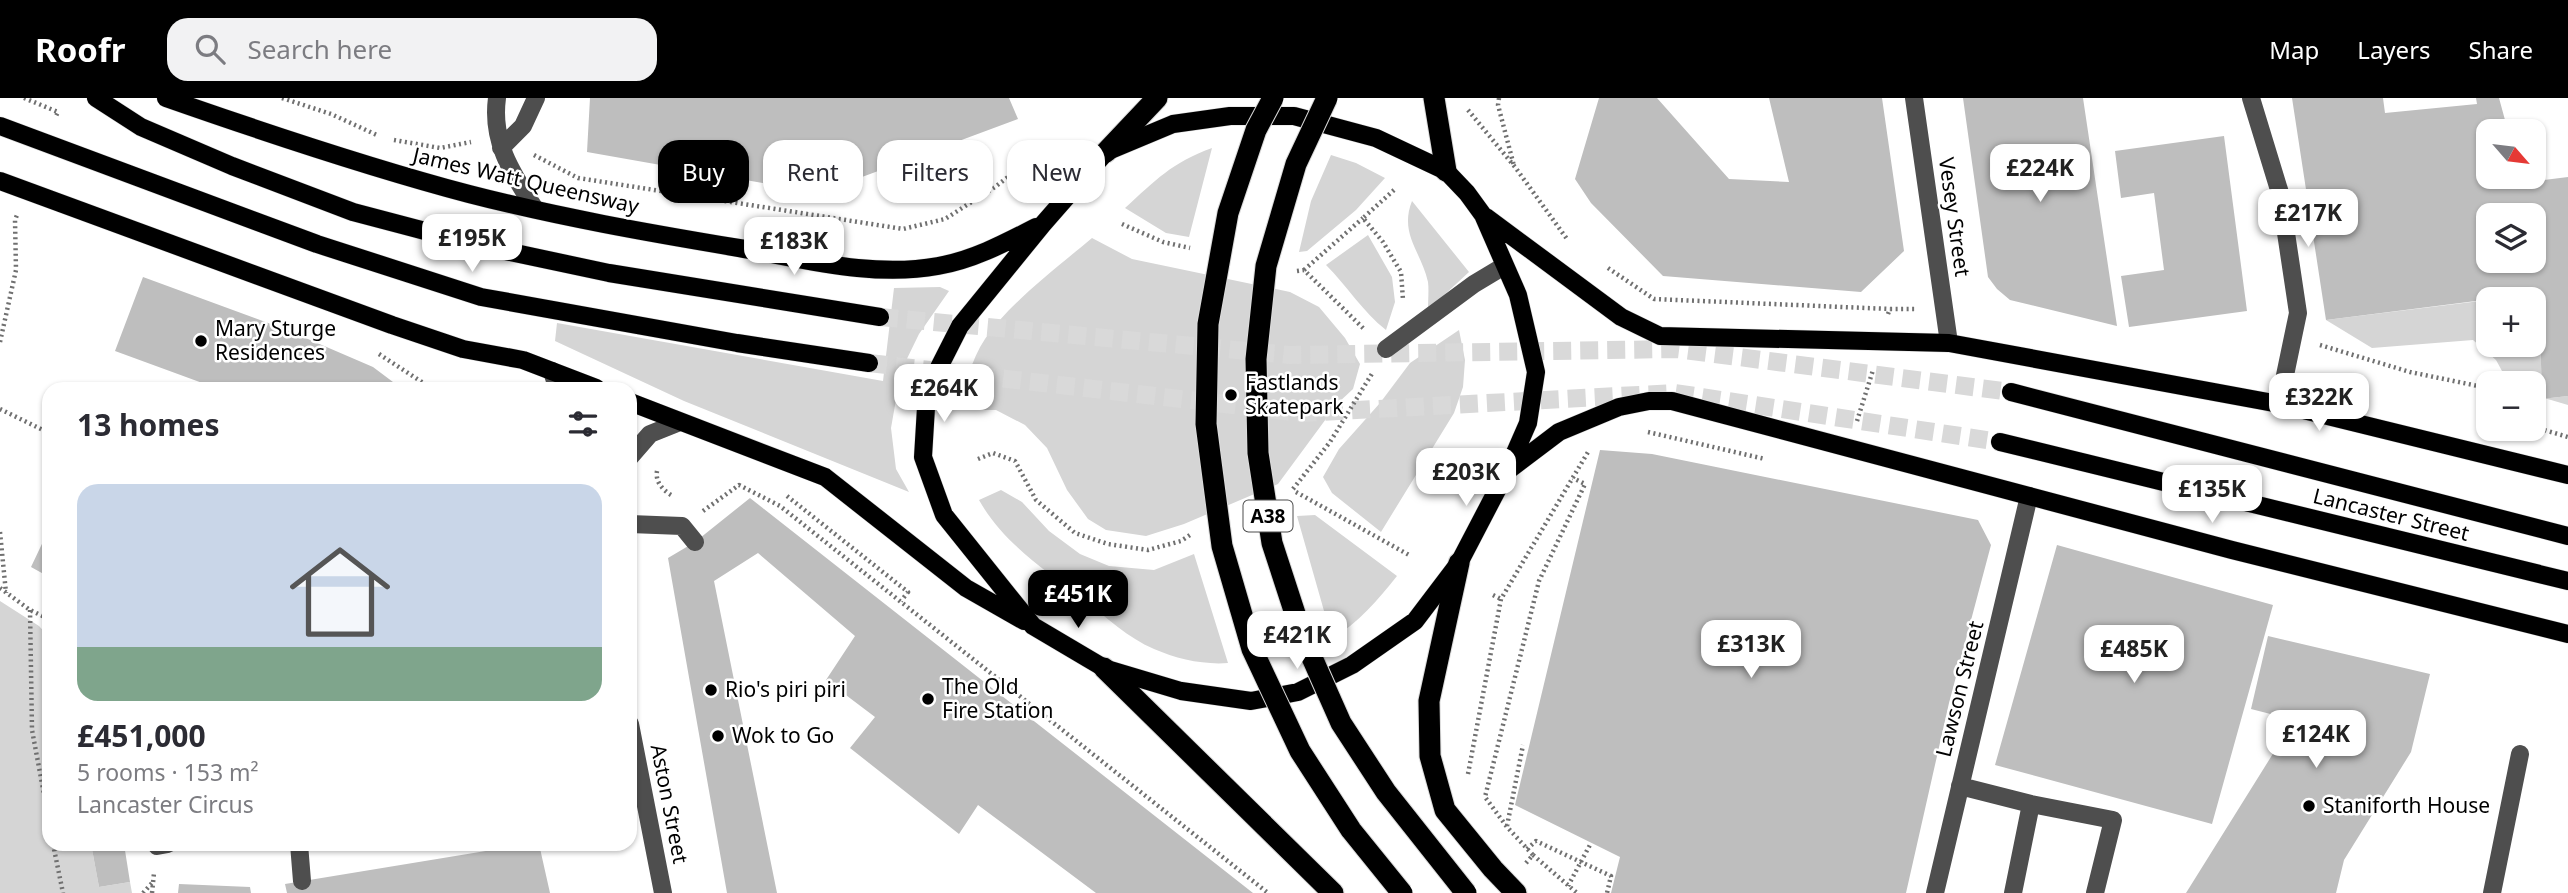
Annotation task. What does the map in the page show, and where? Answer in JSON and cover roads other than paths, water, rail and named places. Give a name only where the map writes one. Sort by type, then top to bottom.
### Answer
[{"type":"highway","points":[[1106,152],[1157,98]]},
{"type":"highway","name":"A38","points":[[1273,98],[1256,130],[1228,213],[1208,324],[1206,424],[1222,546],[1252,649],[1300,751],[1351,830],[1402,893]]},
{"type":"highway","name":"A38","points":[[1327,98],[1296,164],[1266,266],[1256,359],[1258,453],[1272,543],[1302,635],[1341,723],[1386,792],[1466,893]]},
{"type":"highway","points":[[1434,98],[1446,171]]},
{"type":"highway","points":[[1459,563],[1429,701],[1430,757],[1445,810],[1516,893]]},
{"type":"highway","points":[[1104,668],[1333,893]]},
{"type":"main road","points":[[96,98],[141,127],[232,166],[353,212],[482,246],[609,273],[880,317]]},
{"type":"main road","name":"James Watt Queensway","points":[[166,98],[387,171],[470,194],[626,229],[849,267],[893,270],[937,267],[990,250],[1043,224]]},
{"type":"main road","points":[[637,405],[825,477],[966,588],[1104,668],[1181,691],[1251,701],[1297,692],[1352,665],[1415,621],[1459,563],[1507,471],[1528,423],[1536,372],[1518,295],[1483,215],[1446,171],[1376,138],[1294,116],[1230,116],[1173,124],[1106,152],[960,326],[927,391],[923,457],[944,515],[1033,626]]},
{"type":"main road","points":[[0,126],[317,244],[481,298],[737,343],[870,363]]},
{"type":"main road","points":[[0,181],[380,321],[463,349],[523,360],[555,380]]},
{"type":"main road","points":[[1483,215],[1611,311],[1660,336],[1949,343],[2279,404],[2568,475]]},
{"type":"main road","name":"Lancaster Street","points":[[2011,392],[2568,536]]},
{"type":"main road","points":[[1507,471],[1559,432],[1619,407],[1649,401],[1672,401],[2232,550],[2568,634]]},
{"type":"main road","name":"Lancaster Street","points":[[2000,442],[2568,581]]},
{"type":"street","points":[[497,98],[496,134],[509,170],[535,209]]},
{"type":"street","name":"Vesey Street","points":[[1914,98],[1949,343]]},
{"type":"street","points":[[2251,98],[2280,193],[2298,313],[2279,404]]},
{"type":"street","points":[[501,148],[523,125],[534,103]]},
{"type":"street","points":[[1386,349],[1474,284],[1504,266]]},
{"type":"street","points":[[637,449],[650,434],[680,422]]},
{"type":"street","name":"Lawson Street","points":[[1935,893],[2029,496]]},
{"type":"street","points":[[637,524],[682,526],[695,542]]},
{"type":"street","points":[[2492,893],[2520,754]]},
{"type":"street","name":"Aston Street","points":[[637,772],[663,893]]},
{"type":"street","points":[[1960,786],[2031,804],[2113,820],[2095,893]]},
{"type":"street","points":[[2013,893],[2031,804]]},
{"type":"street","points":[[300,851],[302,881]]},
{"type":"tunnel","points":[[880,317],[1290,355],[1676,349],[2011,392]]},
{"type":"tunnel","points":[[869,363],[1302,413],[1675,393],[2000,442]]},
{"type":"place","name":"Mary Sturge Residences","points":[[201,341]]},
{"type":"place","name":"Fastlands Skatepark","points":[[1231,395]]},
{"type":"place","name":"Rio's piri piri","points":[[711,690]]},
{"type":"place","name":"The Old Fire Station","points":[[928,699]]},
{"type":"place","name":"Wok to Go","points":[[718,736]]},
{"type":"place","name":"Staniforth House","points":[[2309,806]]}]
